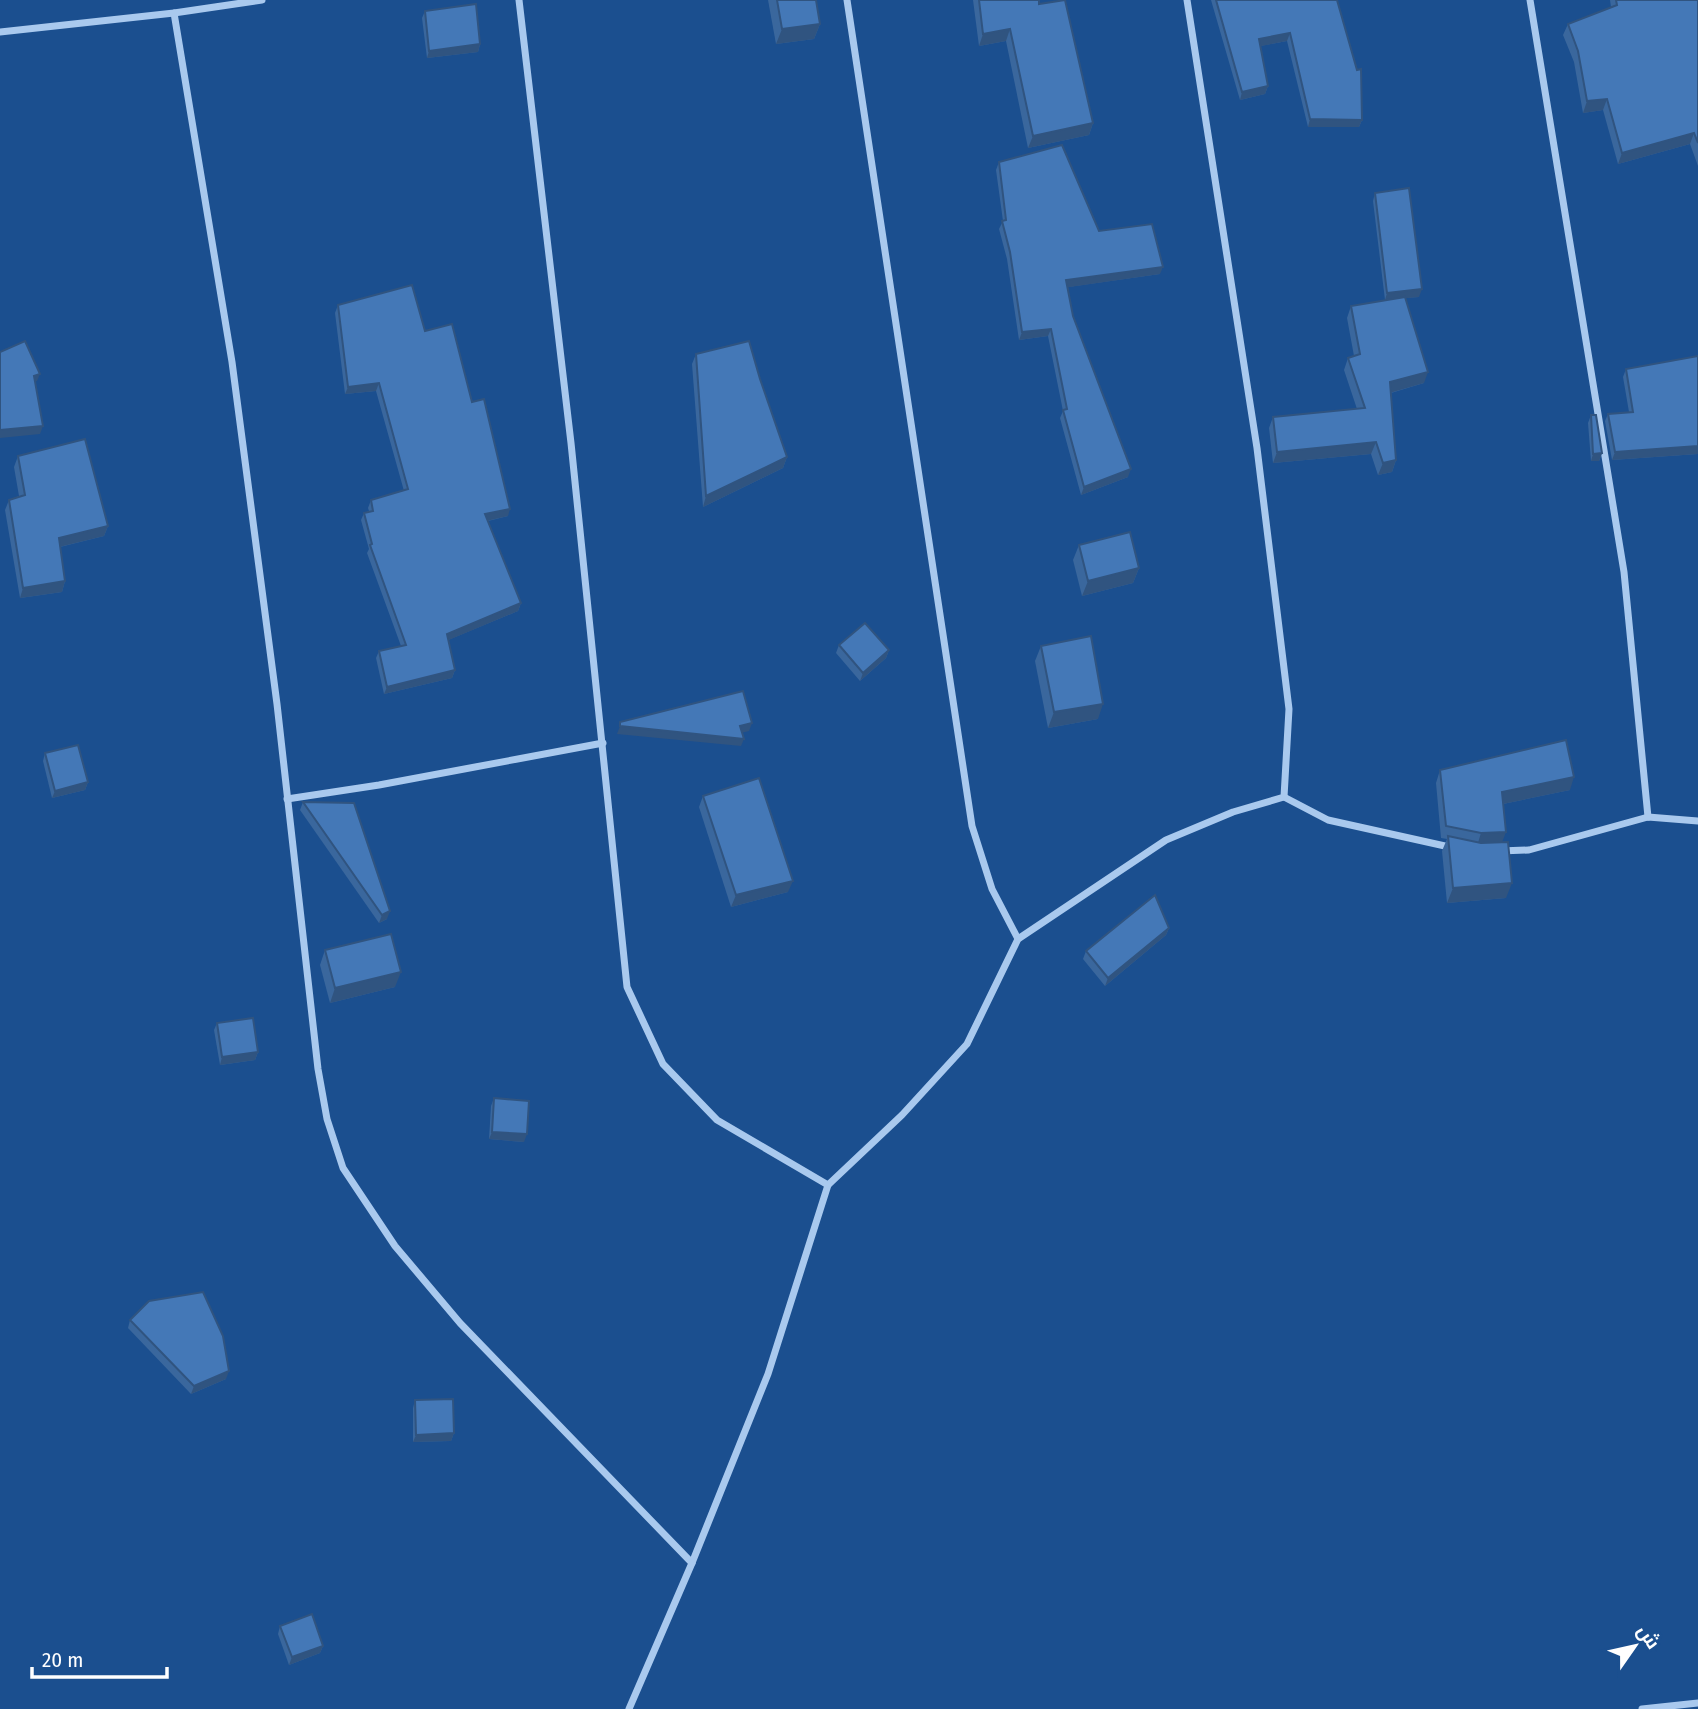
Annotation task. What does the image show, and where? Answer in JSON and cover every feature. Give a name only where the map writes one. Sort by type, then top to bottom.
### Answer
[{"type":"street","points":[[0,32],[174,13],[262,0]]},
{"type":"street","points":[[519,0],[603,743],[626,988],[663,1064],[717,1120],[828,1185]]},
{"type":"street","points":[[848,0],[972,826],[992,889],[1018,939]]},
{"type":"street","points":[[1187,0],[1257,448],[1289,709],[1284,797]]},
{"type":"street","points":[[1530,0],[1624,572],[1648,817]]},
{"type":"street","points":[[174,13],[232,362],[318,1069],[327,1119],[343,1168],[395,1246],[460,1323],[692,1563]]},
{"type":"street","points":[[287,799],[379,785],[603,743]]},
{"type":"street","points":[[629,1709],[692,1563],[768,1374],[828,1185],[902,1115],[967,1044],[1018,939],[1166,840],[1233,812],[1284,797],[1328,820],[1463,850]]},
{"type":"street","points":[[1489,852],[1529,850],[1648,817],[1698,821]]},
{"type":"street","points":[[1642,1709],[1698,1703]]},
{"type":"building","points":[[777,0],[816,0],[820,24],[782,29]]},
{"type":"building","points":[[979,0],[1039,0],[1039,4],[1065,0],[1093,123],[1033,136],[1010,29],[983,34]]},
{"type":"building","points":[[1216,0],[1337,0],[1357,70],[1361,69],[1362,120],[1310,119],[1290,33],[1259,39],[1268,86],[1242,92]]},
{"type":"building","points":[[1616,0],[1698,0],[1698,143],[1694,133],[1622,153],[1607,99],[1587,101],[1578,51],[1568,24],[1617,5]]},
{"type":"building","points":[[476,4],[480,44],[429,51],[425,11]]},
{"type":"building","points":[[1062,145],[1099,231],[1152,224],[1163,267],[1066,280],[1073,316],[1131,469],[1084,487],[1063,410],[1067,409],[1051,329],[1022,332],[1010,252],[1002,221],[1006,220],[999,162]]},
{"type":"building","points":[[1409,188],[1422,289],[1387,293],[1375,193]]},
{"type":"building","points":[[412,285],[425,331],[452,324],[472,402],[484,399],[510,509],[485,514],[521,603],[447,634],[455,670],[387,687],[379,651],[406,645],[370,545],[372,544],[364,513],[373,511],[371,500],[408,489],[379,383],[348,387],[338,305]]},
{"type":"building","points":[[1405,297],[1428,372],[1390,382],[1396,460],[1383,463],[1376,442],[1277,452],[1273,417],[1365,408],[1348,358],[1360,354],[1351,306]]},
{"type":"building","points":[[25,341],[40,374],[34,376],[43,426],[0,430],[0,352]]},
{"type":"building","points":[[749,341],[787,457],[706,496],[696,354]]},
{"type":"building","points":[[1698,356],[1698,446],[1615,452],[1608,414],[1633,412],[1626,369]]},
{"type":"building","points":[[1591,415],[1596,415],[1602,453],[1593,454]]},
{"type":"building","points":[[85,439],[108,526],[59,538],[65,581],[23,588],[9,500],[25,495],[18,456]]},
{"type":"building","points":[[1130,532],[1139,568],[1088,581],[1079,545]]},
{"type":"building","points":[[865,623],[889,650],[863,673],[839,645]]},
{"type":"building","points":[[1091,636],[1103,704],[1054,712],[1041,646]]},
{"type":"building","points":[[743,691],[752,723],[740,726],[744,739],[620,726],[620,722]]},
{"type":"building","points":[[1566,740],[1574,777],[1502,792],[1506,832],[1481,833],[1446,826],[1440,770]]},
{"type":"building","points":[[78,745],[88,782],[55,791],[45,753]]},
{"type":"building","points":[[759,778],[793,881],[736,895],[703,796]]},
{"type":"building","points":[[303,802],[354,803],[390,911],[382,915]]},
{"type":"building","points":[[1448,836],[1481,843],[1508,842],[1512,883],[1453,888]]},
{"type":"building","points":[[1155,895],[1169,928],[1108,978],[1086,951]]},
{"type":"building","points":[[391,934],[401,972],[335,988],[325,950]]},
{"type":"building","points":[[253,1018],[258,1052],[222,1057],[217,1023]]},
{"type":"building","points":[[494,1098],[529,1101],[527,1134],[492,1132]]},
{"type":"building","points":[[203,1292],[223,1336],[229,1371],[194,1386],[130,1320],[149,1301]]},
{"type":"building","points":[[453,1399],[454,1433],[416,1435],[415,1400]]},
{"type":"building","points":[[312,1614],[323,1646],[292,1657],[280,1626]]}]
